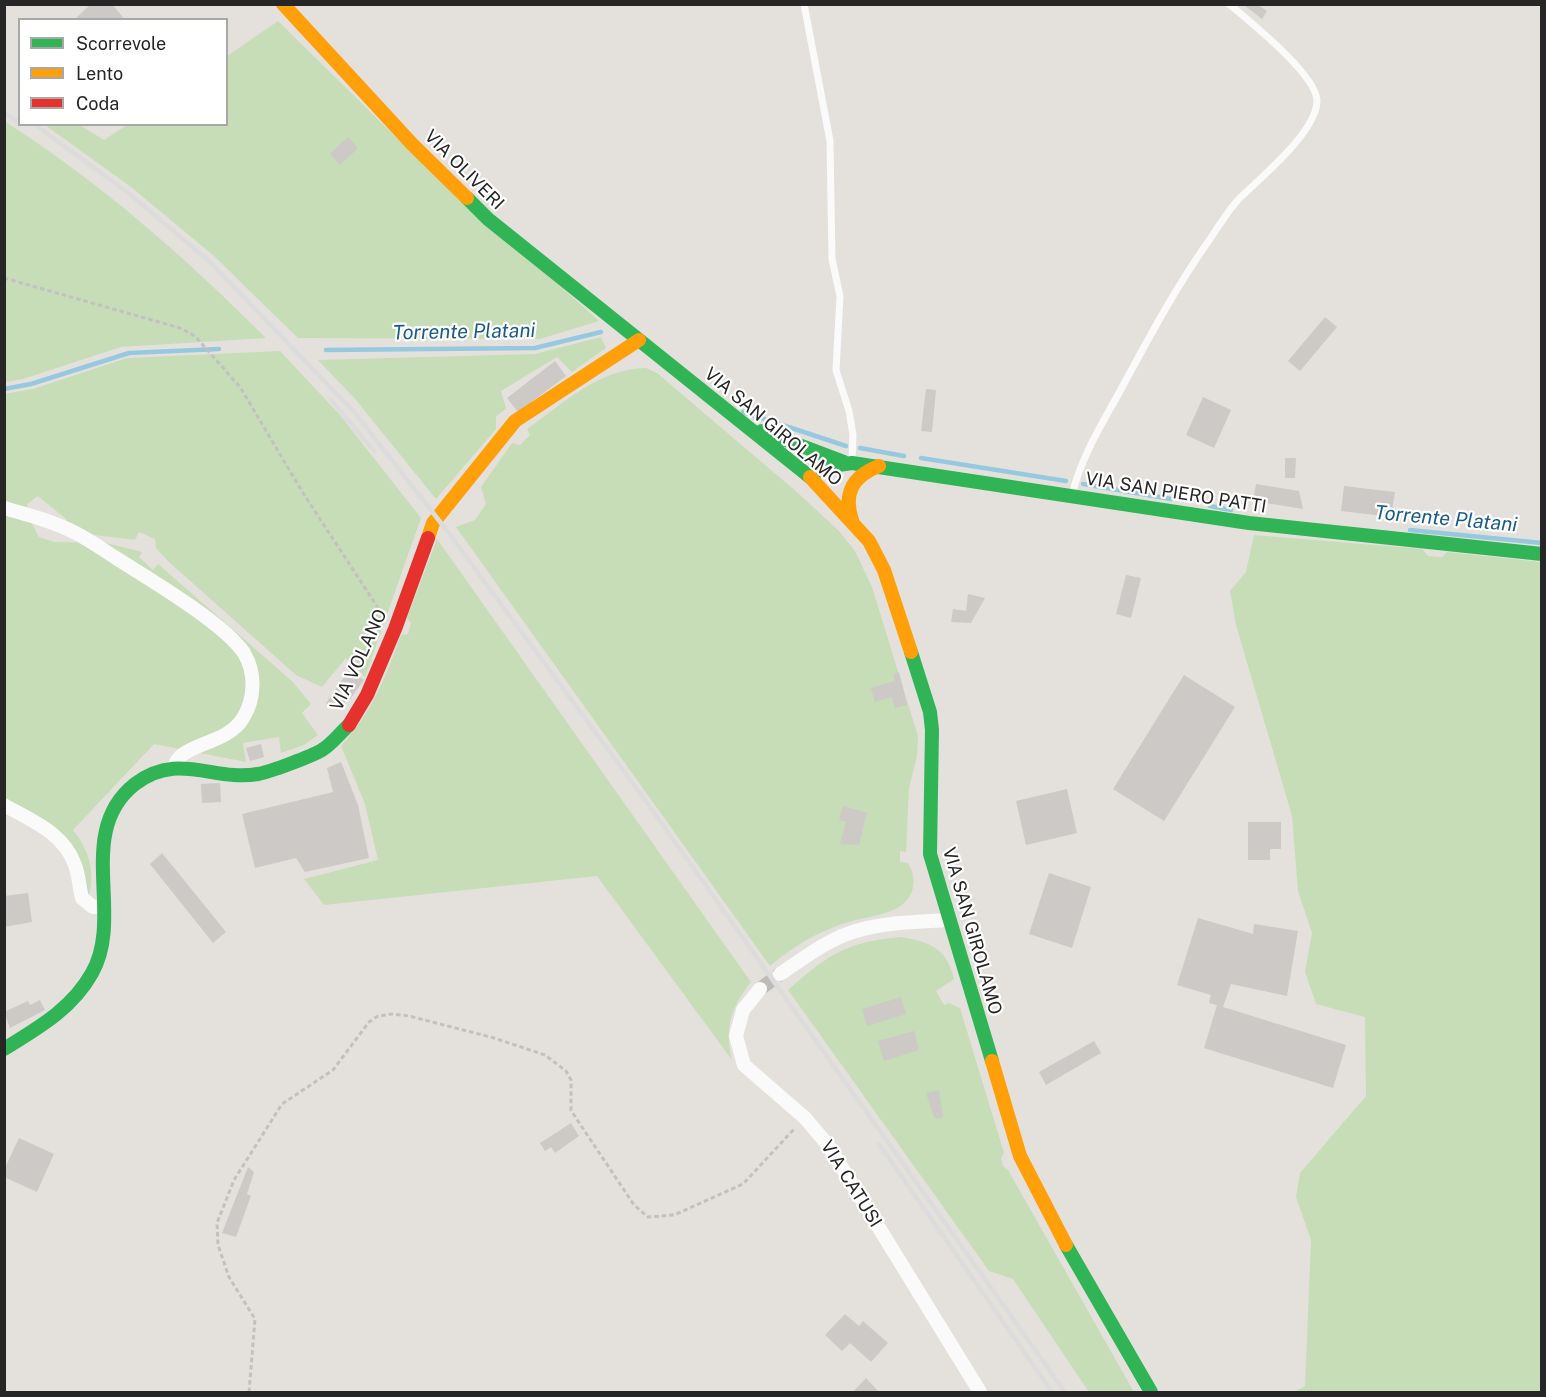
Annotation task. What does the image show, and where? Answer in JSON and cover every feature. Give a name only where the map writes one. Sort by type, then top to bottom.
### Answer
[{"type":"street","name":"VIA OLIVERI","points":[[283,4],[412,144],[488,219],[639,340]]},
{"type":"street","name":"VIA SAN GIROLAMO","points":[[639,340],[809,476],[852,520],[868,541],[884,570],[930,712],[933,732],[927,823],[930,854],[947,920],[1020,1156],[1044,1207],[1151,1392]]},
{"type":"street","name":"VIA VOLANO","points":[[4,1049],[55,1017],[83,988],[99,959],[104,906],[103,839],[111,813],[134,785],[157,772],[186,767],[232,774],[258,774],[321,750],[353,721],[395,630],[433,523],[515,421],[639,340]]},
{"type":"street","points":[[743,424],[848,462]]},
{"type":"street","name":"VIA SAN PIERO PATTI","points":[[809,476],[825,467],[848,462],[1249,523],[1542,554]]},
{"type":"street","points":[[852,520],[847,507],[850,486],[866,470],[879,466]]},
{"type":"street","points":[[4,508],[67,528],[158,585],[228,635],[243,653],[252,671],[253,688],[244,718],[234,731],[218,741],[180,754],[175,761],[174,769]]},
{"type":"street","points":[[4,805],[54,833],[67,848],[76,866],[82,898],[93,907],[104,906]]},
{"type":"street","points":[[780,975],[822,946],[855,931],[892,923],[947,920]]},
{"type":"street","name":"VIA CATUSI","points":[[760,989],[743,1010],[736,1036],[744,1065],[805,1118],[828,1145],[980,1392]]},
{"type":"lane","points":[[804,4],[830,141],[832,259],[840,297],[836,370],[849,411],[853,435],[848,462]]},
{"type":"lane","points":[[1072,495],[1086,453],[1179,284],[1236,202],[1306,129],[1314,111],[1317,100],[1307,80],[1266,35],[1229,4]]},
{"type":"path","points":[[4,278],[159,321],[195,336],[240,387],[303,493],[378,609]]},
{"type":"path","points":[[249,1392],[255,1319],[229,1277],[218,1245],[217,1223],[234,1180],[259,1144],[277,1109],[333,1070],[369,1022],[378,1016],[410,1016],[483,1035],[544,1055],[556,1063],[571,1080],[572,1110],[576,1118],[634,1205],[648,1216],[674,1215],[743,1184],[805,1118]]},
{"type":"green space","points":[[278,21],[407,148],[599,321],[540,339],[298,338],[214,256],[131,187],[46,126],[82,126],[104,140],[125,126],[228,126],[228,55]]},
{"type":"green space","points":[[4,121],[74,170],[141,222],[266,338],[121,347],[23,379],[5,382]]},
{"type":"green space","points":[[601,337],[606,348],[572,372],[557,357],[501,391],[506,409],[496,416],[496,429],[436,499],[356,400],[318,360],[535,354]]},
{"type":"green space","points":[[280,351],[340,415],[421,518],[365,677],[346,658],[322,687],[296,675],[170,563],[156,548],[155,539],[139,532],[135,540],[71,532],[66,519],[38,496],[27,504],[30,520],[39,537],[54,542],[106,543],[142,552],[139,557],[153,570],[158,564],[293,682],[311,704],[302,713],[318,735],[304,745],[281,753],[279,737],[243,743],[246,762],[154,744],[73,830],[87,853],[91,869],[89,896],[77,854],[66,837],[5,800],[4,394],[33,389],[127,358]]},
{"type":"green space","points":[[646,368],[657,373],[798,493],[839,531],[855,551],[872,587],[918,736],[917,756],[909,788],[906,852],[900,851],[900,862],[908,863],[913,879],[912,890],[907,900],[890,911],[845,923],[814,936],[796,946],[770,966],[456,527],[475,520],[486,504],[481,487],[512,443],[520,445],[530,435],[527,429],[582,389],[597,381],[612,374]]},
{"type":"green space","points":[[1254,535],[1422,549],[1428,556],[1442,557],[1447,552],[1541,562],[1541,1392],[1294,1392],[1305,1386],[1311,1240],[1296,1197],[1300,1173],[1366,1096],[1365,1017],[1316,1004],[1305,972],[1312,933],[1298,891],[1292,816],[1236,625],[1230,591],[1246,572]]},
{"type":"green space","points":[[437,539],[751,982],[738,1000],[731,1018],[729,1038],[732,1060],[597,876],[324,905],[304,879],[378,860],[365,804],[341,746],[370,707],[401,635],[408,634],[411,623],[407,618]]},
{"type":"green space","points":[[901,937],[929,944],[942,953],[947,960],[954,979],[936,991],[944,1005],[949,1003],[960,1008],[1004,1153],[1001,1158],[1003,1166],[1008,1170],[1134,1392],[1089,1392],[1013,1279],[989,1271],[788,990],[815,967],[839,952],[866,942]]},
{"type":"building","points":[[91,4],[112,4],[123,18],[76,18]]},
{"type":"building","points":[[1244,5],[1258,5],[1267,11],[1262,19]]},
{"type":"building","points":[[348,137],[358,148],[340,165],[330,154]]},
{"type":"building","points":[[1325,317],[1337,327],[1300,371],[1288,361]]},
{"type":"building","points":[[555,361],[566,376],[518,412],[507,398]]},
{"type":"building","points":[[926,389],[936,390],[932,432],[921,431]]},
{"type":"building","points":[[1203,397],[1231,410],[1214,448],[1186,435]]},
{"type":"building","points":[[1285,458],[1296,458],[1295,478],[1285,478]]},
{"type":"building","points":[[1256,484],[1299,491],[1303,509],[1253,501]]},
{"type":"building","points":[[1344,486],[1395,492],[1391,517],[1341,511]]},
{"type":"building","points":[[1126,575],[1141,578],[1131,618],[1116,614]]},
{"type":"building","points":[[968,594],[985,598],[971,623],[951,622],[953,609],[966,611]]},
{"type":"building","points":[[349,670],[364,680],[351,698],[335,709],[326,703]]},
{"type":"building","points":[[899,672],[907,705],[895,708],[892,697],[875,702],[871,688],[895,681],[893,674]]},
{"type":"building","points":[[1184,675],[1235,707],[1164,821],[1113,789]]},
{"type":"building","points":[[261,744],[264,757],[250,761],[246,748]]},
{"type":"building","points":[[341,762],[358,805],[369,858],[305,872],[296,858],[255,868],[242,814],[333,792],[327,768]]},
{"type":"building","points":[[220,783],[221,802],[202,803],[201,784]]},
{"type":"building","points":[[1067,789],[1077,833],[1026,845],[1016,801]]},
{"type":"building","points":[[843,806],[867,813],[859,845],[840,844],[846,822],[839,820]]},
{"type":"building","points":[[1248,822],[1281,822],[1281,849],[1270,849],[1270,860],[1248,860]]},
{"type":"building","points":[[162,853],[226,932],[213,943],[150,864]]},
{"type":"building","points":[[1049,873],[1091,887],[1072,948],[1029,934]]},
{"type":"building","points":[[28,893],[32,922],[4,927],[4,896]]},
{"type":"building","points":[[1198,918],[1253,934],[1254,924],[1298,931],[1287,996],[1231,984],[1223,1007],[1346,1045],[1333,1088],[1204,1048],[1217,1005],[1209,1003],[1211,995],[1177,985]]},
{"type":"building","points":[[901,997],[906,1014],[867,1026],[862,1009]]},
{"type":"building","points":[[40,1000],[45,1010],[10,1028],[4,1012],[28,1001],[30,1005]]},
{"type":"building","points":[[914,1031],[919,1050],[884,1061],[878,1041]]},
{"type":"building","points":[[1094,1041],[1101,1053],[1046,1085],[1039,1072]]},
{"type":"building","points":[[939,1090],[943,1117],[935,1119],[926,1093]]},
{"type":"building","points":[[571,1123],[579,1136],[555,1153],[551,1147],[545,1151],[540,1143]]},
{"type":"building","points":[[19,1138],[54,1154],[37,1192],[4,1177],[4,1170]]},
{"type":"building","points":[[248,1167],[254,1172],[247,1194],[251,1196],[236,1237],[222,1233]]},
{"type":"building","points":[[845,1314],[859,1326],[863,1321],[888,1343],[871,1362],[850,1343],[842,1351],[825,1335]]},
{"type":"building","points":[[866,1378],[879,1392],[853,1392]]},
{"type":"waterway","name":"Torrente Platani","points":[[326,350],[535,348],[601,332]]},
{"type":"waterway","name":"Torrente Platani","points":[[4,389],[31,384],[129,353],[219,349]]},
{"type":"waterway","name":"Torrente Platani","points":[[743,412],[846,446]]},
{"type":"waterway","name":"Torrente Platani","points":[[860,448],[904,456]]},
{"type":"waterway","name":"Torrente Platani","points":[[921,458],[1066,481]]},
{"type":"waterway","name":"Torrente Platani","points":[[1083,484],[1171,499]]},
{"type":"waterway","name":"Torrente Platani","points":[[1210,506],[1231,510]]},
{"type":"waterway","name":"Torrente Platani","points":[[1410,530],[1542,543]]},
{"type":"tunnel","points":[[760,989],[780,974]]},
{"type":"railway","points":[[4,113],[18,122]]},
{"type":"railway","points":[[37,126],[127,192],[209,261],[355,413],[448,532],[645,800],[1065,1392]]},
{"type":"railway","points":[[331,400],[374,451]]},
{"type":"railway","points":[[879,1144],[1052,1392]]},
{"type":"traffic: fast","points":[[467,198],[488,219],[810,477]]},
{"type":"traffic: fast","points":[[762,431],[844,462]]},
{"type":"traffic: fast","points":[[809,476],[825,467],[852,463],[1249,523],[1542,554]]},
{"type":"traffic: fast","points":[[911,652],[930,712],[932,730],[930,854],[992,1061]]},
{"type":"traffic: fast","points":[[4,1049],[53,1017],[75,997],[92,973],[101,950],[104,926],[103,850],[107,826],[117,804],[135,784],[151,774],[181,768],[242,775],[264,773],[322,750],[349,725]]},
{"type":"traffic: fast","points":[[1066,1245],[1151,1392]]},
{"type":"traffic: slow","points":[[283,4],[412,144],[467,198]]},
{"type":"traffic: slow","points":[[428,538],[433,523],[515,421],[639,340]]},
{"type":"traffic: slow","points":[[852,520],[849,502],[852,487],[863,475],[879,466]]},
{"type":"traffic: slow","points":[[810,477],[869,541],[884,570],[911,652]]},
{"type":"traffic: slow","points":[[992,1061],[1020,1156],[1066,1245]]},
{"type":"traffic: jam","points":[[349,725],[367,695],[395,629],[428,538]]}]
